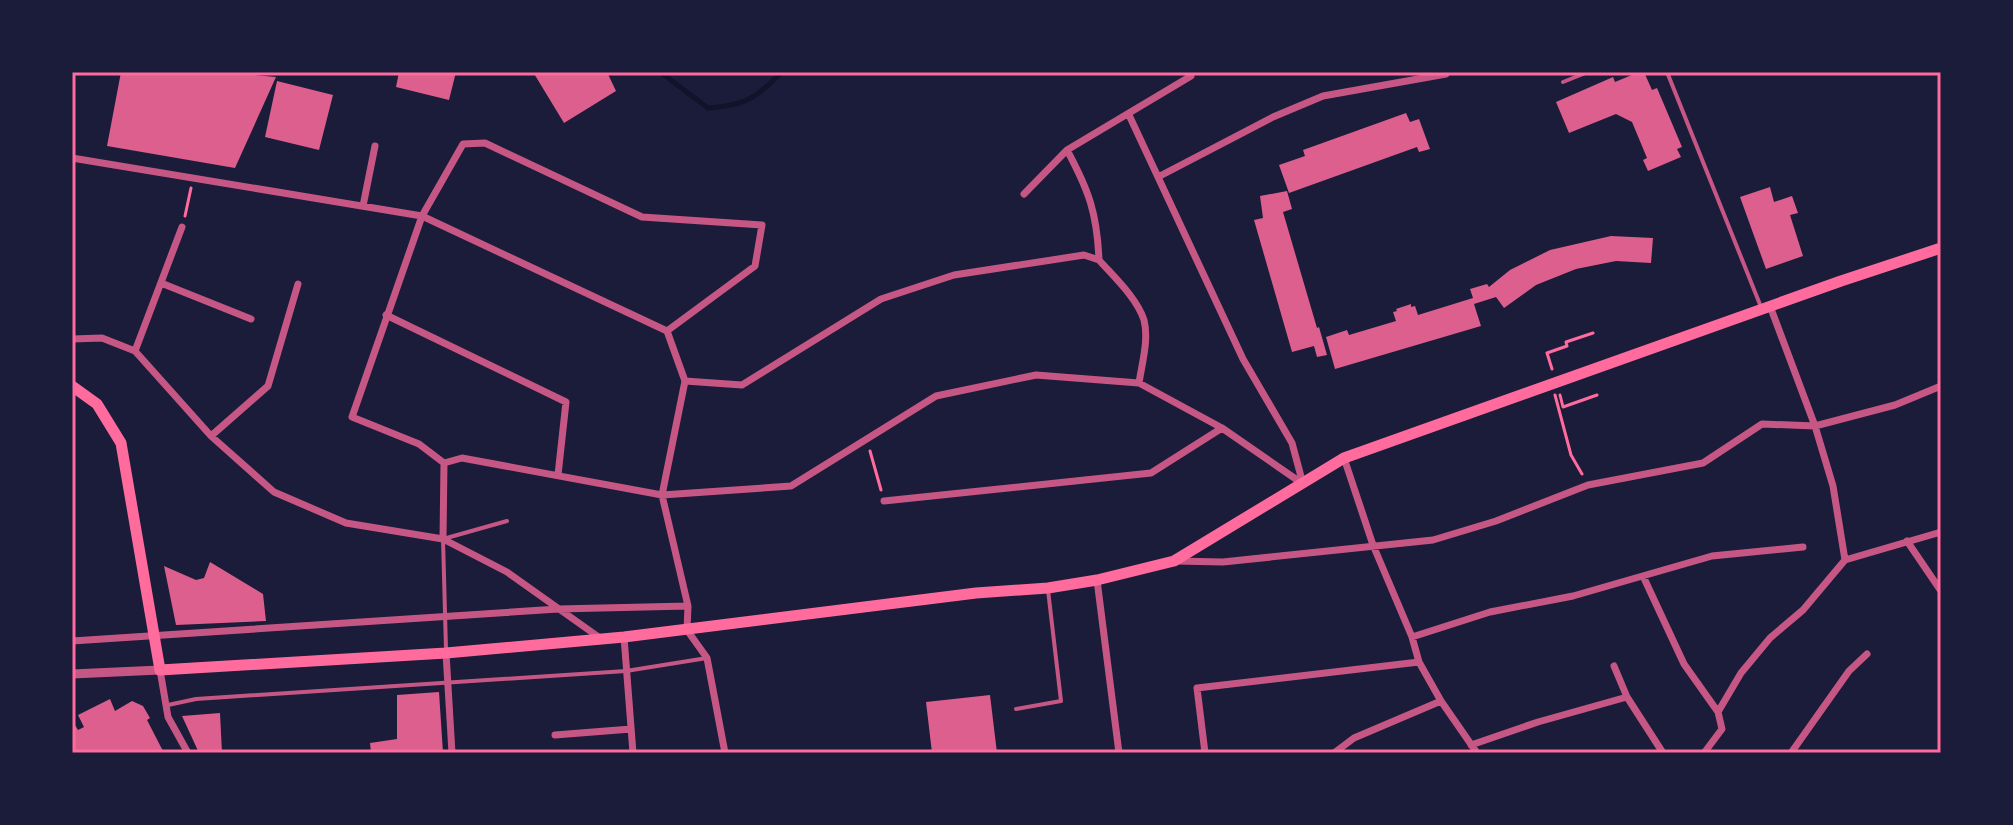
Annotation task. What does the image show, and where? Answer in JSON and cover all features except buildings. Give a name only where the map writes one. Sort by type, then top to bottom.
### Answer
[{"type":"main road","points":[[72,386],[97,404],[121,443],[160,670],[446,653],[624,637],[976,593],[1048,588],[1097,580],[1174,561],[1344,458],[1941,248]]},
{"type":"street","points":[[1024,194],[1067,150],[1191,76],[1181,72]]},
{"type":"street","points":[[1158,177],[1273,117],[1323,96],[1446,74]]},
{"type":"street","points":[[1129,115],[1243,359],[1292,443],[1303,484]]},
{"type":"street","points":[[444,463],[419,444],[352,417],[422,216],[463,144],[485,143],[642,217],[762,225],[755,266],[667,331]]},
{"type":"street","points":[[363,206],[375,146]]},
{"type":"street","points":[[1067,150],[1083,180],[1097,223],[1099,260]]},
{"type":"street","points":[[72,158],[422,216],[667,331],[685,381],[662,495],[688,606],[687,630],[707,658],[725,753]]},
{"type":"street","points":[[135,351],[182,227]]},
{"type":"street","points":[[685,381],[742,385],[881,299],[954,275],[1084,255],[1099,260],[1132,300],[1143,319],[1145,344],[1139,383]]},
{"type":"street","points":[[161,283],[251,319]]},
{"type":"street","points":[[211,436],[268,386],[298,284]]},
{"type":"street","points":[[1766,308],[1815,426],[1833,486],[1845,560]]},
{"type":"street","points":[[386,315],[566,402],[558,475]]},
{"type":"street","points":[[72,339],[102,338],[135,351],[211,436],[274,492],[346,523],[443,539],[507,572],[602,639]]},
{"type":"street","points":[[444,463],[462,458],[662,495],[791,486],[936,396],[1036,375],[1139,383],[1222,428],[1303,484]]},
{"type":"street","points":[[1174,561],[1223,562],[1433,540],[1496,521],[1588,485],[1703,463],[1762,424],[1815,426],[1895,405],[1941,386]]},
{"type":"street","points":[[884,501],[1151,473],[1222,428]]},
{"type":"street","points":[[1344,458],[1373,545],[1412,637],[1419,662],[1441,701],[1477,753]]},
{"type":"street","points":[[443,539],[444,463]]},
{"type":"street","points":[[1718,712],[1741,673],[1770,638],[1803,610],[1845,560],[1941,532]]},
{"type":"street","points":[[1907,541],[1941,591]]},
{"type":"street","points":[[1412,637],[1490,612],[1573,596],[1712,556],[1803,547]]},
{"type":"street","points":[[1643,576],[1684,664],[1718,712],[1722,729],[1704,753]]},
{"type":"street","points":[[1097,580],[1119,753]]},
{"type":"street","points":[[72,641],[558,609],[688,606]]},
{"type":"street","points":[[624,637],[633,753]]},
{"type":"street","points":[[446,653],[452,753]]},
{"type":"street","points":[[1791,753],[1849,671],[1867,654]]},
{"type":"street","points":[[1205,753],[1197,688],[1419,662]]},
{"type":"street","points":[[1614,666],[1627,697],[1663,753]]},
{"type":"street","points":[[72,674],[160,670],[168,717],[188,753]]},
{"type":"street","points":[[1471,745],[1627,697]]},
{"type":"street","points":[[1334,753],[1354,738],[1441,701]]},
{"type":"street","points":[[555,735],[631,729]]},
{"type":"lane","points":[[1563,82],[1588,72]]},
{"type":"lane","points":[[1667,72],[1766,308]]},
{"type":"lane","points":[[446,653],[443,539],[507,521]]},
{"type":"lane","points":[[1016,709],[1061,701],[1048,588]]},
{"type":"lane","points":[[166,705],[196,699],[626,671],[707,658]]},
{"type":"path","points":[[182,227],[194,178]]},
{"type":"path","points":[[1547,353],[1567,346],[1566,342],[1593,333]]},
{"type":"path","points":[[1552,385],[1571,455],[1588,485]]},
{"type":"path","points":[[1563,407],[1597,395]]},
{"type":"path","points":[[866,439],[884,501]]},
{"type":"waterway","points":[[660,72],[708,108],[749,99],[782,72]]}]
